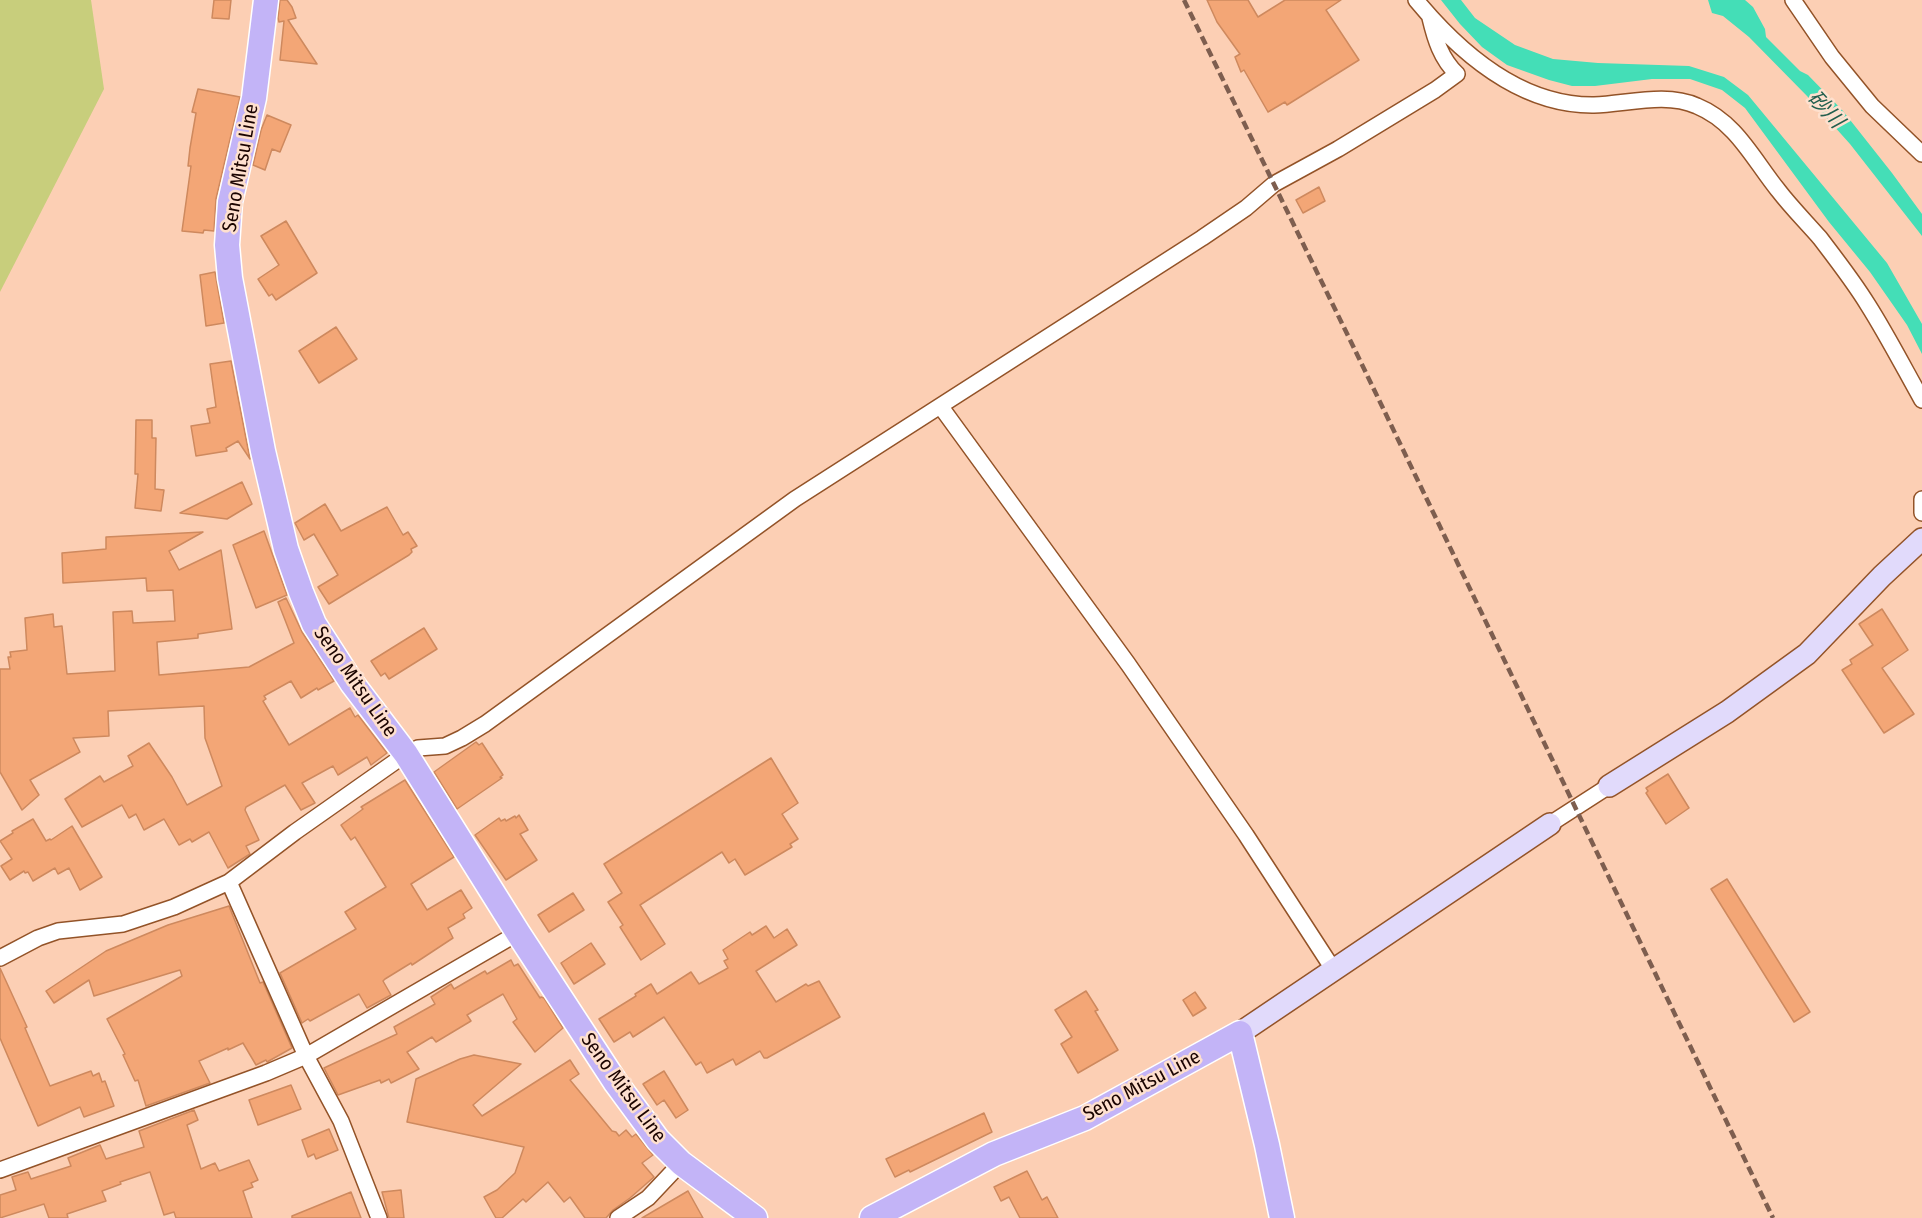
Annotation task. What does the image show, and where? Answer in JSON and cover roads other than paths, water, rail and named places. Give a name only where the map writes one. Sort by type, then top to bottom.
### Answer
[{"type":"main road","name":"Seno Mitsu Line","points":[[266,0],[254,98],[230,202],[227,227],[230,278],[263,451],[286,549],[301,592],[314,624],[352,683],[406,754],[518,933],[616,1083],[658,1140],[681,1163],[755,1218]]},
{"type":"main road","name":"Seno Mitsu Line","points":[[872,1218],[994,1154],[1085,1118],[1240,1033]]},
{"type":"main road","points":[[1240,1033],[1282,1218]]},
{"type":"street","points":[[1416,0],[1456,45],[1483,66],[1535,94],[1574,104],[1593,105],[1672,100],[1697,106],[1721,120],[1740,138],[1778,190],[1820,239],[1867,304],[1922,400]]},
{"type":"street","points":[[1793,0],[1832,57],[1872,106],[1922,154]]},
{"type":"street","points":[[0,958],[38,938],[58,931],[123,924],[174,907],[229,882],[295,832],[406,754],[418,748],[445,746],[485,724],[795,499],[1202,238],[1246,208],[1274,184],[1338,149],[1435,90],[1457,74],[1448,66],[1441,52],[1430,18]]},
{"type":"street","points":[[940,407],[1128,664],[1246,834],[1333,969]]},
{"type":"street","points":[[1922,499],[1922,513]]},
{"type":"street","points":[[1240,1033],[1550,824],[1727,712],[1807,654],[1882,576],[1922,539]]},
{"type":"street","points":[[229,882],[306,1056],[341,1121],[379,1218]]},
{"type":"street","points":[[0,1170],[266,1073],[306,1056],[518,933]]},
{"type":"street","points":[[618,1218],[648,1198],[681,1163]]},
{"type":"water","points":[[1441,0],[1461,0],[1475,18],[1515,45],[1553,59],[1689,66],[1724,77],[1748,95],[1887,263],[1922,324],[1922,354],[1907,325],[1870,272],[1829,222],[1745,108],[1722,90],[1690,79],[1652,79],[1595,86],[1572,86],[1549,80],[1507,65],[1482,47]]},
{"type":"water","name":"砂川","points":[[1708,0],[1745,0],[1753,7],[1765,29],[1766,37],[1843,111],[1892,173],[1922,214],[1922,236],[1850,144],[1807,96],[1749,37],[1723,16],[1712,13]]},
{"type":"railway","points":[[1184,0],[1773,1218]]}]
